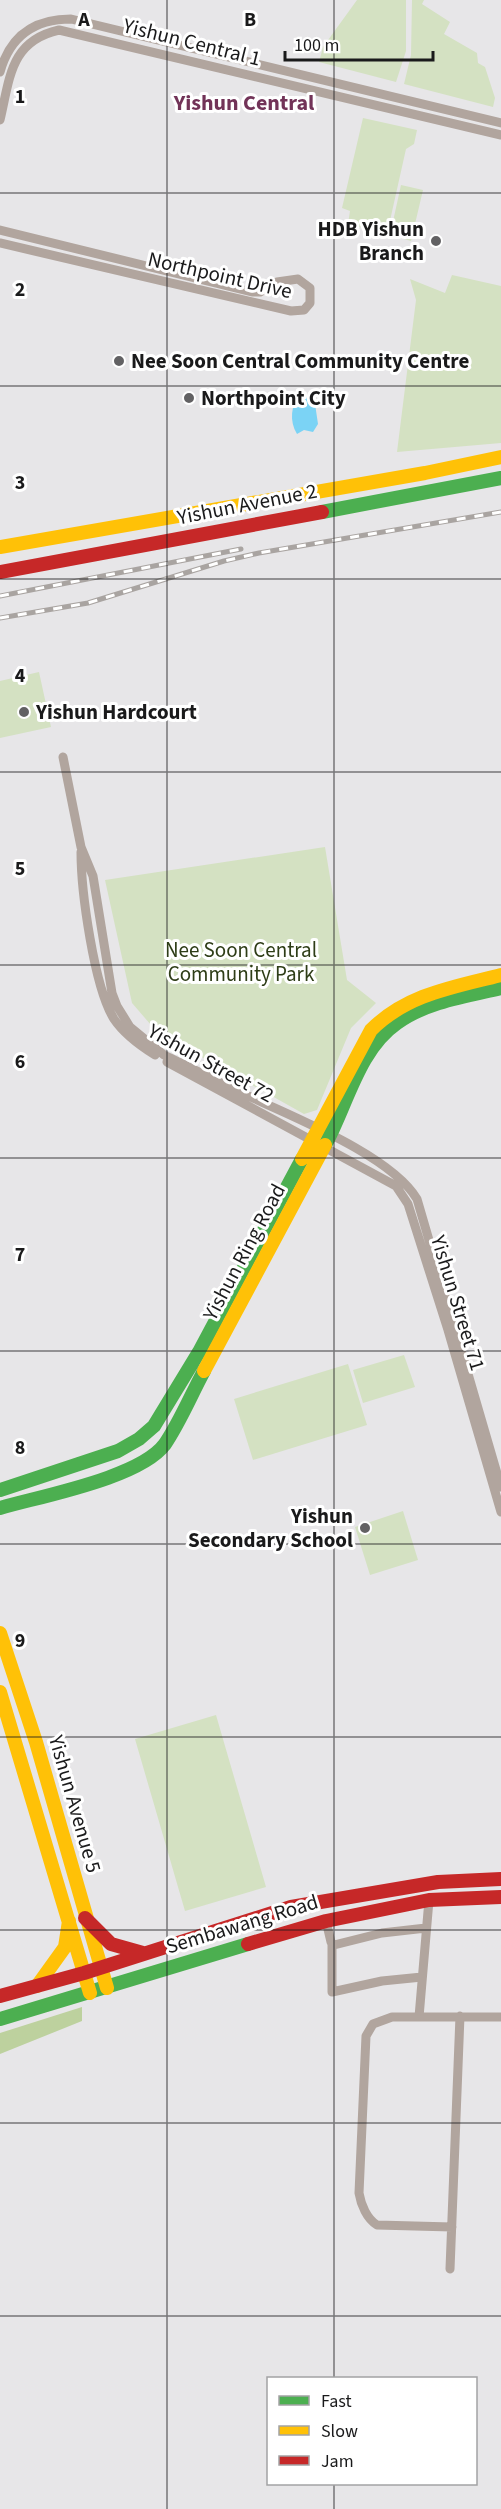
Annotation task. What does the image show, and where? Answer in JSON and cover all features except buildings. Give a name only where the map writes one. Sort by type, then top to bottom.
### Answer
[{"type":"main road","name":"Yishun Avenue 2","points":[[0,547],[425,473],[501,457]]},
{"type":"main road","name":"Yishun Avenue 2","points":[[0,572],[501,478]]},
{"type":"main road","name":"Yishun Ring Road","points":[[0,1508],[119,1474],[144,1462],[164,1445],[321,1137],[364,1041],[385,1016],[421,998],[501,975]]},
{"type":"main road","name":"Yishun Ring Road","points":[[0,1490],[118,1451],[139,1439],[154,1426],[199,1352],[321,1137],[369,1057],[390,1027],[422,1011],[501,988]]},
{"type":"main road","name":"Yishun Avenue 5","points":[[0,1633],[36,1742],[107,1988]]},
{"type":"main road","name":"Yishun Avenue 5","points":[[0,1692],[90,1993]]},
{"type":"main road","name":"Sembawang Road","points":[[0,1996],[84,1973],[291,1907],[438,1882],[501,1880]]},
{"type":"main road","name":"Sembawang Road","points":[[0,2019],[326,1921],[429,1900],[501,1897]]},
{"type":"main road","points":[[85,1918],[111,1944],[143,1953]]},
{"type":"main road","points":[[37,1986],[65,1947],[69,1921]]},
{"type":"street","name":"Yishun Central 1","points":[[0,72],[8,51],[19,36],[28,29],[47,21],[71,19],[501,123]]},
{"type":"street","name":"Yishun Central 1","points":[[0,120],[17,58],[27,44],[52,31],[67,30],[501,135]]},
{"type":"street","points":[[126,45],[129,33]]},
{"type":"street","name":"Northpoint Drive","points":[[0,230],[252,292],[260,292],[277,282],[298,279],[309,288],[310,303],[304,310],[291,311],[0,243]]},
{"type":"street","name":"Yishun Street 72","points":[[63,757],[81,847],[81,878],[98,978],[108,1007],[123,1030],[133,1041],[158,1057],[321,1137]]},
{"type":"street","name":"Yishun Street 71","points":[[321,1137],[398,1175],[417,1199],[501,1487]]},
{"type":"street","name":"Yishun Street 71","points":[[321,1137],[396,1185],[408,1204],[447,1326],[501,1512]]},
{"type":"street","points":[[419,2017],[429,1900]]},
{"type":"street","points":[[326,1921],[332,1944],[332,1992],[382,1981],[422,1977]]},
{"type":"street","points":[[332,1944],[426,1928]]},
{"type":"street","points":[[450,2269],[460,2016]]},
{"type":"street","points":[[452,2227],[377,2226],[372,2222],[360,2198],[366,2036],[373,2025],[392,2017],[501,2017]]},
{"type":"green space","points":[[357,0],[406,0],[406,51],[396,82],[319,62],[323,47]]},
{"type":"green space","points":[[412,0],[424,0],[422,4],[450,22],[444,34],[477,53],[478,63],[485,67],[495,98],[493,107],[404,84],[411,55]]},
{"type":"green space","points":[[363,118],[417,130],[414,144],[406,149],[387,234],[348,224],[350,211],[342,208]]},
{"type":"green space","points":[[401,185],[423,190],[411,241],[390,235]]},
{"type":"green space","points":[[452,275],[501,286],[501,443],[397,452],[416,300],[410,279],[445,293]]},
{"type":"green space","name":"Yishun Hardcourt","points":[[39,672],[51,727],[0,738],[0,681]]},
{"type":"green space","name":"Nee Soon Central Community Park","points":[[325,847],[347,980],[376,1003],[351,1028],[317,1110],[304,1114],[157,1032],[132,1003],[105,880]]},
{"type":"green space","points":[[404,1355],[415,1387],[363,1403],[353,1370]]},
{"type":"green space","points":[[348,1364],[367,1425],[253,1460],[234,1399]]},
{"type":"green space","points":[[403,1511],[418,1560],[370,1575],[355,1527]]},
{"type":"green space","points":[[216,1715],[266,1887],[185,1911],[135,1739]]},
{"type":"green space","points":[[82,2007],[82,2021],[0,2054],[0,2033]]},
{"type":"water","points":[[300,393],[308,398],[314,397],[318,424],[313,432],[304,430],[297,434],[292,413]]},
{"type":"railway","points":[[0,618],[88,603],[224,561],[259,553],[501,512]]},
{"type":"railway","points":[[0,596],[241,549]]},
{"type":"traffic: fast","points":[[322,512],[501,478]]},
{"type":"traffic: fast","points":[[325,1145],[363,1063],[384,1034],[408,1016],[433,1005],[501,988]]},
{"type":"traffic: fast","points":[[0,1490],[118,1451],[139,1439],[154,1426],[199,1352],[302,1159]]},
{"type":"traffic: fast","points":[[0,1508],[113,1476],[152,1456],[170,1436],[204,1371]]},
{"type":"traffic: fast","points":[[0,2019],[248,1944]]},
{"type":"traffic: slow","points":[[0,547],[425,473],[501,457]]},
{"type":"traffic: slow","points":[[302,1159],[371,1030],[400,1008],[432,993],[501,975]]},
{"type":"traffic: slow","points":[[204,1371],[325,1145]]},
{"type":"traffic: slow","points":[[0,1633],[36,1742],[107,1988]]},
{"type":"traffic: slow","points":[[0,1692],[90,1993]]},
{"type":"traffic: slow","points":[[37,1986],[65,1947],[69,1921]]},
{"type":"traffic: jam","points":[[0,572],[322,512]]},
{"type":"traffic: jam","points":[[0,1996],[84,1973],[291,1907],[438,1882],[501,1879]]},
{"type":"traffic: jam","points":[[248,1944],[326,1921],[429,1900],[501,1897]]},
{"type":"traffic: jam","points":[[85,1918],[111,1944],[143,1953]]},
{"type":"place","name":"HDB Yishun Branch","points":[[436,241]]},
{"type":"place","name":"Nee Soon Central Community Centre","points":[[119,361]]},
{"type":"place","name":"Northpoint City","points":[[189,398]]},
{"type":"place","name":"Yishun Hardcourt","points":[[24,712]]},
{"type":"place","name":"Yishun Secondary School","points":[[365,1528]]},
{"type":"district","name":"Yishun Central","points":[[244,103]]}]
